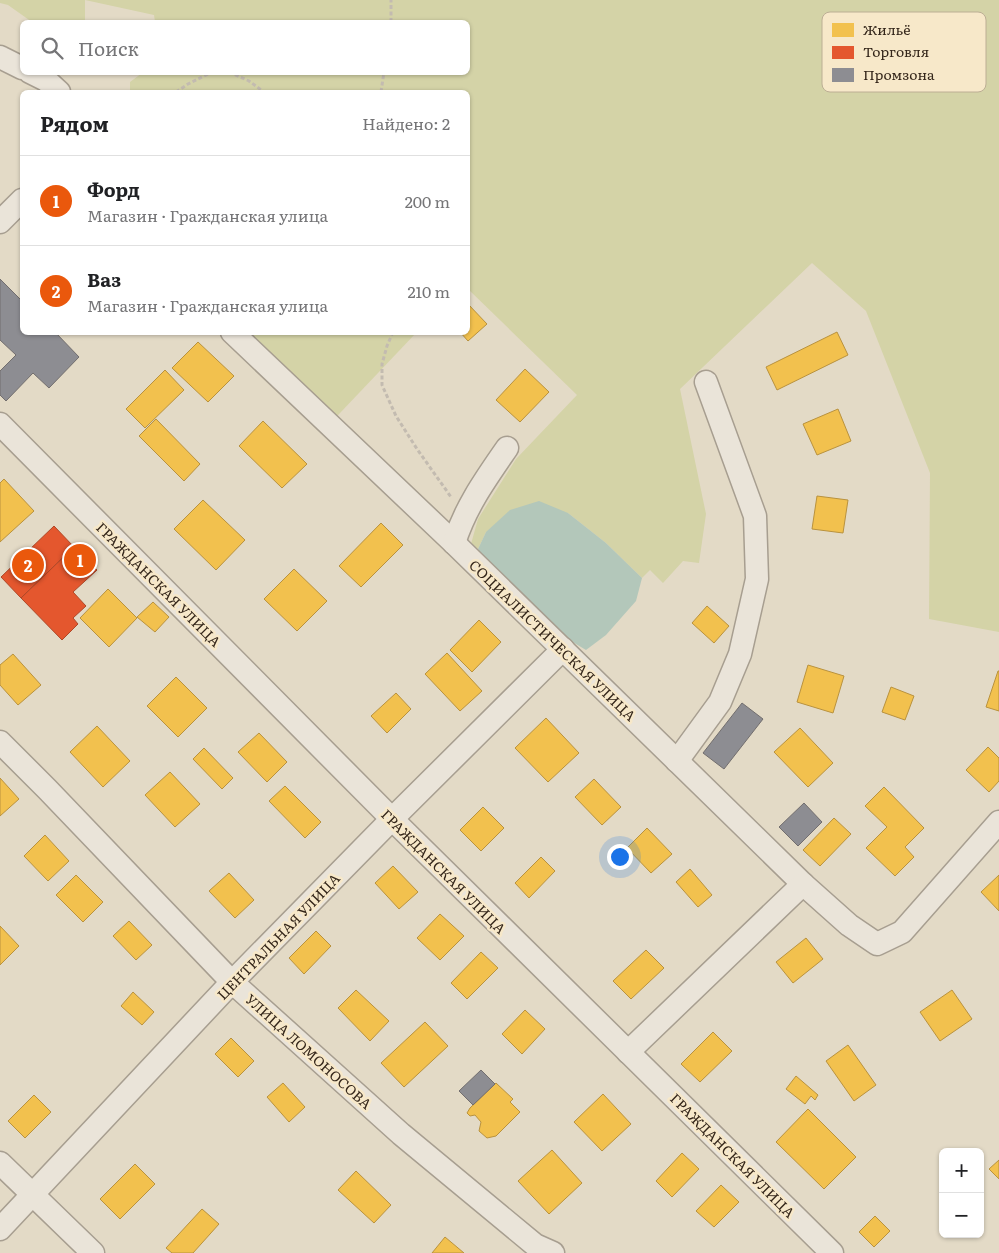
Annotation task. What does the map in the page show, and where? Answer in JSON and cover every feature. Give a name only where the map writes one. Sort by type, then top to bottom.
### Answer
[{"type":"street","points":[[0,57],[20,67]]},
{"type":"street","points":[[36,75],[46,80],[57,90]]},
{"type":"street","points":[[0,222],[20,202]]},
{"type":"street","name":"СОЦИАЛИСТИЧЕСКАЯ УЛИЦА","points":[[235,335],[454,543],[803,884],[849,926],[877,944],[902,932],[999,822]]},
{"type":"street","points":[[677,762],[720,702],[740,654],[756,579],[755,516],[706,382]]},
{"type":"street","name":"ГРАЖДАНСКАЯ УЛИЦА","points":[[0,424],[392,819],[832,1253]]},
{"type":"street","points":[[454,543],[462,520],[476,494],[507,448]]},
{"type":"street","name":"ЦЕНТРАЛЬНАЯ УЛИЦА","points":[[0,1229],[232,982],[563,649]]},
{"type":"street","name":"УЛИЦА ЛОМОНОСОВА","points":[[0,742],[232,982],[401,1134],[535,1245],[553,1253]]},
{"type":"street","points":[[628,1052],[803,884]]},
{"type":"street","points":[[0,1163],[93,1253]]},
{"type":"path","points":[[391,0],[391,20]]},
{"type":"path","points":[[179,90],[206,75]]},
{"type":"path","points":[[235,75],[261,90]]},
{"type":"path","points":[[381,90],[384,75]]},
{"type":"path","points":[[392,335],[382,364],[382,385],[396,416],[417,450],[450,494],[462,520]]},
{"type":"green space","points":[[0,0],[85,0],[85,20],[29,20],[8,5],[0,3]]},
{"type":"green space","points":[[85,0],[999,0],[999,632],[929,619],[930,473],[866,311],[812,263],[680,389],[706,514],[699,563],[683,561],[663,583],[650,570],[642,578],[606,543],[568,513],[486,532],[478,549],[471,544],[478,519],[516,459],[577,395],[470,291],[470,90],[130,90],[130,82],[139,75],[470,75],[470,20],[155,20],[154,15]]},
{"type":"green space","points":[[220,335],[414,335],[321,433]]},
{"type":"shaded area","points":[[539,501],[568,513],[606,543],[642,578],[636,601],[606,635],[586,650],[561,635],[484,560],[478,549],[486,532],[510,510]]},
{"type":"building: Жильё","points":[[470,306],[487,324],[468,341],[463,335],[470,335]]},
{"type":"building: Жильё","points":[[837,332],[848,355],[777,390],[766,367]]},
{"type":"building: Жильё","points":[[198,342],[234,376],[208,402],[172,368]]},
{"type":"building: Жильё","points":[[525,369],[549,392],[520,422],[496,400]]},
{"type":"building: Жильё","points":[[165,370],[184,390],[145,428],[126,409]]},
{"type":"building: Жильё","points":[[838,409],[851,441],[817,455],[803,424]]},
{"type":"building: Жильё","points":[[156,419],[200,464],[184,481],[139,436]]},
{"type":"building: Жильё","points":[[263,421],[307,464],[282,488],[239,446]]},
{"type":"building: Жильё","points":[[4,479],[34,511],[0,542],[0,483]]},
{"type":"building: Жильё","points":[[817,496],[848,500],[843,533],[812,529]]},
{"type":"building: Жильё","points":[[203,500],[245,540],[216,570],[174,529]]},
{"type":"building: Жильё","points":[[381,523],[403,545],[361,587],[339,566]]},
{"type":"building: Жильё","points":[[294,569],[327,601],[297,631],[264,599]]},
{"type":"building: Жильё","points":[[108,589],[137,618],[109,647],[80,618]]},
{"type":"building: Жильё","points":[[153,602],[169,617],[155,632],[137,617]]},
{"type":"building: Жильё","points":[[707,606],[729,626],[714,643],[692,623]]},
{"type":"building: Жильё","points":[[479,620],[501,642],[472,672],[450,650]]},
{"type":"building: Жильё","points":[[447,653],[482,691],[460,711],[425,674]]},
{"type":"building: Жильё","points":[[13,654],[41,685],[18,705],[0,685],[0,665]]},
{"type":"building: Жильё","points":[[808,665],[844,676],[833,713],[797,702]]},
{"type":"building: Жильё","points":[[999,671],[999,711],[986,707]]},
{"type":"building: Жильё","points":[[176,677],[207,708],[178,737],[147,706]]},
{"type":"building: Жильё","points":[[891,687],[914,696],[905,720],[882,712]]},
{"type":"building: Жильё","points":[[396,693],[411,709],[387,733],[371,716]]},
{"type":"building: Жильё","points":[[546,718],[579,753],[548,782],[515,748]]},
{"type":"building: Жильё","points":[[97,726],[130,761],[103,787],[70,752]]},
{"type":"building: Жильё","points":[[800,728],[833,763],[808,787],[774,752]]},
{"type":"building: Жильё","points":[[259,733],[287,762],[267,782],[238,752]]},
{"type":"building: Жильё","points":[[988,747],[999,758],[999,781],[989,792],[966,770]]},
{"type":"building: Жильё","points":[[204,748],[233,778],[222,789],[193,759]]},
{"type":"building: Жильё","points":[[170,772],[200,804],[175,827],[145,795]]},
{"type":"building: Жильё","points":[[0,778],[19,799],[0,816]]},
{"type":"building: Жильё","points":[[594,779],[621,807],[602,825],[575,797]]},
{"type":"building: Жильё","points":[[285,786],[321,822],[305,838],[269,801]]},
{"type":"building: Жильё","points":[[884,787],[924,828],[905,847],[914,857],[895,876],[866,848],[887,827],[865,806]]},
{"type":"building: Жильё","points":[[483,807],[504,828],[481,851],[460,830]]},
{"type":"building: Жильё","points":[[834,818],[851,834],[820,866],[803,850]]},
{"type":"building: Жильё","points":[[647,828],[672,854],[651,873],[627,848]]},
{"type":"building: Жильё","points":[[45,835],[69,861],[48,881],[24,856]]},
{"type":"building: Жильё","points":[[541,857],[555,871],[529,898],[515,883]]},
{"type":"building: Жильё","points":[[393,866],[418,892],[399,909],[375,883]]},
{"type":"building: Жильё","points":[[690,869],[712,895],[698,907],[676,882]]},
{"type":"building: Жильё","points":[[229,873],[254,900],[235,918],[209,891]]},
{"type":"building: Жильё","points":[[76,875],[103,902],[83,922],[56,895]]},
{"type":"building: Жильё","points":[[999,875],[999,911],[981,892]]},
{"type":"building: Жильё","points":[[440,914],[464,936],[440,960],[417,938]]},
{"type":"building: Жильё","points":[[129,921],[152,945],[136,960],[113,936]]},
{"type":"building: Жильё","points":[[0,926],[19,946],[0,965]]},
{"type":"building: Жильё","points":[[316,931],[331,946],[304,974],[289,958]]},
{"type":"building: Жильё","points":[[806,938],[823,959],[793,983],[776,962]]},
{"type":"building: Жильё","points":[[646,950],[664,968],[631,999],[613,981]]},
{"type":"building: Жильё","points":[[481,952],[498,968],[467,999],[451,983]]},
{"type":"building: Жильё","points":[[356,990],[389,1021],[370,1041],[338,1008]]},
{"type":"building: Жильё","points":[[952,990],[972,1019],[940,1041],[920,1012]]},
{"type":"building: Жильё","points":[[133,992],[154,1012],[142,1025],[121,1006]]},
{"type":"building: Жильё","points":[[525,1010],[545,1029],[522,1054],[502,1034]]},
{"type":"building: Жильё","points":[[425,1022],[448,1046],[404,1087],[381,1063]]},
{"type":"building: Жильё","points":[[713,1032],[732,1051],[700,1082],[681,1064]]},
{"type":"building: Жильё","points":[[231,1038],[254,1061],[238,1077],[215,1054]]},
{"type":"building: Жильё","points":[[848,1045],[876,1085],[854,1101],[826,1061]]},
{"type":"building: Жильё","points":[[796,1076],[818,1095],[815,1100],[811,1096],[805,1104],[786,1089]]},
{"type":"building: Жильё","points":[[283,1083],[305,1107],[289,1122],[267,1097]]},
{"type":"building: Жильё","points":[[496,1083],[513,1099],[510,1102],[520,1112],[496,1136],[487,1138],[479,1131],[481,1122],[475,1115],[470,1116],[467,1113]]},
{"type":"building: Жильё","points":[[603,1094],[631,1124],[602,1151],[574,1122]]},
{"type":"building: Жильё","points":[[34,1095],[51,1112],[25,1138],[8,1121]]},
{"type":"building: Жильё","points":[[808,1109],[856,1157],[824,1189],[776,1142]]},
{"type":"building: Жильё","points":[[552,1150],[582,1183],[549,1214],[518,1181]]},
{"type":"building: Жильё","points":[[682,1153],[699,1169],[672,1197],[656,1181]]},
{"type":"building: Жильё","points":[[999,1160],[999,1179],[989,1169]]},
{"type":"building: Жильё","points":[[135,1164],[155,1184],[120,1219],[100,1199]]},
{"type":"building: Жильё","points":[[356,1171],[391,1205],[374,1223],[338,1190]]},
{"type":"building: Жильё","points":[[721,1185],[739,1202],[714,1227],[696,1211]]},
{"type":"building: Жильё","points":[[202,1209],[219,1224],[193,1253],[172,1253],[166,1248]]},
{"type":"building: Жильё","points":[[875,1216],[890,1231],[874,1247],[859,1232]]},
{"type":"building: Жильё","points":[[445,1237],[464,1253],[432,1253]]},
{"type":"building: Торговля","points":[[54,526],[74,547],[21,598],[1,577]]},
{"type":"building: Торговля","points":[[74,547],[97,570],[73,592],[86,606],[73,618],[78,624],[62,640],[21,598]]},
{"type":"building: Промзона","points":[[0,279],[20,299],[20,335],[58,335],[79,357],[49,388],[33,373],[6,401],[0,395],[0,371],[16,355],[0,340]]},
{"type":"building: Промзона","points":[[742,703],[763,719],[724,769],[703,753]]},
{"type":"building: Промзона","points":[[804,803],[822,822],[798,846],[779,827]]},
{"type":"building: Промзона","points":[[481,1070],[495,1084],[473,1105],[459,1091]]},
{"type":"place","name":"Форд","points":[[80,560]]},
{"type":"place","name":"Ваз","points":[[28,565]]}]
